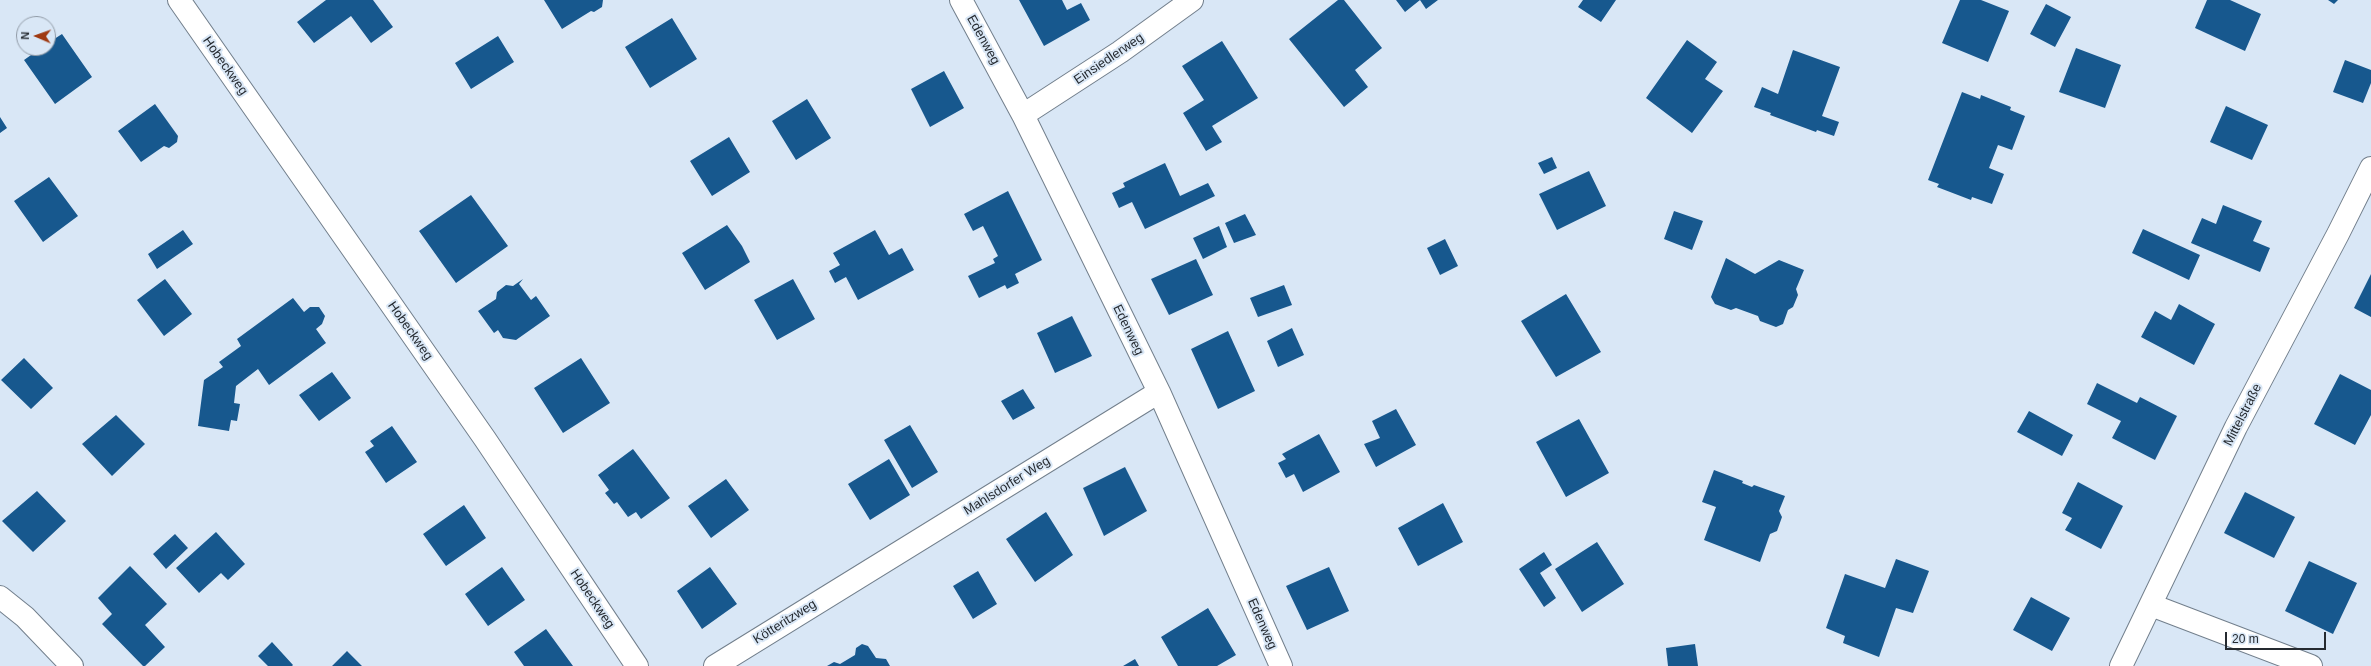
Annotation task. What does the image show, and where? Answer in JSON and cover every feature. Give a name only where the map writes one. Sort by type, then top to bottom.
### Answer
[{"type":"street","name":"Hobeckweg","points":[[179,0],[485,438],[637,666]]},
{"type":"street","name":"Edenweg","points":[[961,0],[1023,115],[1159,392],[1281,666]]},
{"type":"street","name":"Einsiedlerweg","points":[[1023,115],[1120,52],[1192,0]]},
{"type":"street","name":"Mittelstraße","points":[[2121,666],[2236,427],[2335,241],[2371,168]]},
{"type":"street","name":"Mahlsdorfer Weg","points":[[856,579],[1159,392]]},
{"type":"street","name":"Kötteritzweg","points":[[715,666],[856,579]]},
{"type":"street","points":[[0,597],[25,617],[72,666]]},
{"type":"street","points":[[2151,605],[2311,666]]},
{"type":"building","points":[[326,0],[373,0],[393,27],[371,43],[351,16],[314,43],[297,22]]},
{"type":"building","points":[[544,0],[603,0],[602,7],[594,12],[591,11],[562,29]]},
{"type":"building","points":[[1019,0],[1062,0],[1067,10],[1081,3],[1090,20],[1044,46]]},
{"type":"building","points":[[1338,0],[1344,0],[1382,48],[1355,70],[1368,87],[1344,107],[1289,39]]},
{"type":"building","points":[[1396,0],[1420,0],[1405,12]]},
{"type":"building","points":[[1420,0],[1438,0],[1426,9]]},
{"type":"building","points":[[1583,0],[1616,0],[1601,22],[1578,7]]},
{"type":"building","points":[[1960,0],[1981,0],[2009,11],[1988,62],[1942,43]]},
{"type":"building","points":[[2207,0],[2230,0],[2261,14],[2245,51],[2195,28]]},
{"type":"building","points":[[2328,0],[2338,0],[2334,4]]},
{"type":"building","points":[[2046,4],[2071,17],[2055,47],[2030,34]]},
{"type":"building","points":[[672,18],[697,59],[650,88],[625,47]]},
{"type":"building","points":[[62,34],[92,77],[55,104],[24,60],[30,56],[56,56],[56,38]]},
{"type":"building","points":[[498,36],[514,62],[471,89],[455,63]]},
{"type":"building","points":[[1687,40],[1717,62],[1705,79],[1723,91],[1692,133],[1646,98]]},
{"type":"building","points":[[1222,41],[1258,98],[1212,126],[1222,142],[1206,151],[1183,113],[1204,100],[1182,66]]},
{"type":"building","points":[[2076,48],[2121,65],[2105,108],[2059,92]]},
{"type":"building","points":[[1793,50],[1840,67],[1822,116],[1839,122],[1834,136],[1817,130],[1816,132],[1770,115],[1771,113],[1754,107],[1762,87],[1778,94]]},
{"type":"building","points":[[2345,60],[2371,70],[2371,83],[2363,103],[2333,92]]},
{"type":"building","points":[[944,71],[964,108],[930,127],[911,89]]},
{"type":"building","points":[[1962,92],[1980,99],[1981,95],[2011,107],[2010,110],[2025,116],[2012,150],[1998,145],[1989,168],[2004,174],[1992,204],[1972,197],[1971,200],[1937,187],[1939,184],[1928,180]]},
{"type":"building","points":[[807,99],[831,138],[796,160],[772,121]]},
{"type":"building","points":[[155,104],[178,136],[177,142],[169,148],[164,146],[141,162],[118,131]]},
{"type":"building","points":[[2226,106],[2268,125],[2252,160],[2210,142]]},
{"type":"building","points":[[0,117],[7,128],[0,133]]},
{"type":"building","points":[[729,137],[750,172],[712,196],[690,161]]},
{"type":"building","points":[[1552,157],[1557,168],[1544,174],[1538,163]]},
{"type":"building","points":[[1165,163],[1180,196],[1208,183],[1215,196],[1145,229],[1132,202],[1119,208],[1112,193],[1125,187],[1123,183]]},
{"type":"building","points":[[1589,171],[1606,206],[1557,230],[1539,194]]},
{"type":"building","points":[[49,177],[78,216],[43,242],[14,201]]},
{"type":"building","points":[[1008,191],[1042,260],[1015,274],[1019,283],[1007,289],[1005,285],[979,298],[968,276],[995,263],[993,259],[998,256],[983,226],[973,231],[964,214]]},
{"type":"building","points":[[471,195],[508,246],[456,283],[419,231]]},
{"type":"building","points":[[2223,205],[2262,221],[2253,241],[2270,248],[2260,272],[2191,243],[2202,218],[2216,224]]},
{"type":"building","points":[[1674,211],[1703,221],[1692,250],[1664,239]]},
{"type":"building","points":[[1245,214],[1256,235],[1234,243],[1225,223]]},
{"type":"building","points":[[727,225],[742,246],[750,262],[705,290],[682,253]]},
{"type":"building","points":[[1219,226],[1227,247],[1203,259],[1193,238]]},
{"type":"building","points":[[2143,229],[2200,255],[2189,280],[2132,253]]},
{"type":"building","points":[[183,230],[193,244],[157,269],[148,254]]},
{"type":"building","points":[[875,230],[889,255],[902,248],[914,270],[858,300],[846,277],[835,283],[829,271],[840,265],[833,253]]},
{"type":"building","points":[[1445,239],[1458,266],[1440,275],[1427,248]]},
{"type":"building","points":[[1726,258],[1755,274],[1779,260],[1804,270],[1796,289],[1798,295],[1793,307],[1788,310],[1783,324],[1776,327],[1760,321],[1758,316],[1736,308],[1731,310],[1715,304],[1711,297]]},
{"type":"building","points":[[1196,259],[1213,295],[1169,315],[1151,279]]},
{"type":"building","points":[[2371,274],[2371,317],[2354,308]]},
{"type":"building","points":[[165,279],[192,314],[164,336],[137,300]]},
{"type":"building","points":[[523,279],[519,284],[531,300],[536,296],[550,316],[516,340],[503,338],[498,330],[494,333],[478,311],[496,299],[497,292],[506,285],[513,286]]},
{"type":"building","points":[[793,279],[815,319],[777,340],[754,300]]},
{"type":"building","points":[[1284,285],[1292,305],[1258,317],[1250,298]]},
{"type":"building","points":[[1566,294],[1601,352],[1556,377],[1521,321]]},
{"type":"building","points":[[293,298],[304,312],[310,307],[319,307],[325,316],[322,324],[316,329],[326,343],[269,385],[258,369],[236,386],[234,403],[240,404],[237,421],[231,420],[229,431],[198,426],[204,380],[223,367],[219,362],[241,346],[237,339]]},
{"type":"building","points":[[2179,304],[2215,324],[2194,365],[2141,337],[2155,311],[2171,320]]},
{"type":"building","points":[[1072,316],[1092,356],[1055,373],[1037,333]]},
{"type":"building","points":[[1292,328],[1304,355],[1278,367],[1267,341]]},
{"type":"building","points":[[1228,331],[1255,391],[1218,409],[1191,349]]},
{"type":"building","points":[[24,358],[53,388],[31,409],[1,380]]},
{"type":"building","points":[[581,358],[610,403],[563,433],[534,388]]},
{"type":"building","points":[[332,372],[351,398],[319,421],[299,395]]},
{"type":"building","points":[[2340,374],[2371,390],[2371,415],[2355,445],[2314,424]]},
{"type":"building","points":[[2097,383],[2137,403],[2140,397],[2177,416],[2155,460],[2112,438],[2121,421],[2087,404]]},
{"type":"building","points":[[1023,389],[1035,408],[1013,420],[1001,401]]},
{"type":"building","points":[[1396,409],[1416,445],[1376,467],[1364,444],[1380,438],[1372,421]]},
{"type":"building","points":[[2029,411],[2073,435],[2062,456],[2017,432]]},
{"type":"building","points":[[116,415],[145,444],[112,476],[82,444]]},
{"type":"building","points":[[1579,419],[1609,473],[1566,497],[1536,442]]},
{"type":"building","points":[[910,425],[938,472],[912,488],[884,440]]},
{"type":"building","points":[[392,426],[417,462],[386,483],[365,452],[374,446],[370,441]]},
{"type":"building","points":[[1319,434],[1340,472],[1303,492],[1294,474],[1286,478],[1278,463],[1286,459],[1282,454]]},
{"type":"building","points":[[633,449],[670,498],[641,519],[636,512],[628,517],[617,502],[614,504],[605,493],[609,490],[598,475]]},
{"type":"building","points":[[889,459],[910,495],[870,520],[848,484]]},
{"type":"building","points":[[1125,467],[1147,511],[1104,536],[1083,488]]},
{"type":"building","points":[[1714,470],[1743,481],[1742,483],[1752,487],[1754,485],[1785,496],[1779,511],[1782,517],[1777,531],[1770,534],[1760,562],[1704,540],[1716,507],[1702,502]]},
{"type":"building","points":[[726,479],[749,510],[711,538],[688,506]]},
{"type":"building","points":[[2078,482],[2123,506],[2101,549],[2065,530],[2072,518],[2062,513]]},
{"type":"building","points":[[37,491],[66,521],[33,552],[2,521]]},
{"type":"building","points":[[2245,492],[2295,517],[2274,558],[2224,533]]},
{"type":"building","points":[[1443,503],[1463,542],[1418,566],[1398,528]]},
{"type":"building","points":[[464,505],[486,538],[446,566],[423,534]]},
{"type":"building","points":[[1046,512],[1073,555],[1035,582],[1006,539]]},
{"type":"building","points":[[216,532],[245,564],[228,580],[221,573],[199,593],[176,568]]},
{"type":"building","points":[[175,534],[188,548],[166,569],[153,554]]},
{"type":"building","points":[[1597,542],[1624,584],[1582,612],[1555,569]]},
{"type":"building","points":[[1544,552],[1552,565],[1540,573],[1556,598],[1544,607],[1519,569]]},
{"type":"building","points":[[1896,559],[1929,571],[1913,613],[1896,608],[1879,657],[1843,643],[1845,636],[1826,628],[1845,574],[1885,588]]},
{"type":"building","points":[[2309,561],[2357,583],[2333,634],[2285,611]]},
{"type":"building","points":[[130,566],[167,604],[145,625],[165,647],[145,666],[143,666],[102,624],[112,614],[98,598]]},
{"type":"building","points":[[502,567],[525,600],[488,626],[465,594]]},
{"type":"building","points":[[710,567],[737,604],[702,629],[677,591]]},
{"type":"building","points":[[1329,567],[1349,611],[1307,630],[1286,586]]},
{"type":"building","points":[[978,571],[997,604],[973,619],[953,586]]},
{"type":"building","points":[[2031,597],[2070,618],[2052,651],[2013,630]]},
{"type":"building","points":[[1208,608],[1236,655],[1217,666],[1178,666],[1161,637]]},
{"type":"building","points":[[546,629],[573,666],[524,666],[514,652]]},
{"type":"building","points":[[272,642],[293,665],[292,666],[268,666],[258,656]]},
{"type":"building","points":[[862,644],[868,646],[876,658],[886,659],[890,666],[827,666],[834,662],[840,664],[855,655],[856,648]]},
{"type":"building","points":[[1695,644],[1698,666],[1668,666],[1666,648]]},
{"type":"building","points":[[347,651],[362,666],[332,666]]},
{"type":"building","points":[[1135,659],[1139,666],[1123,666]]}]
